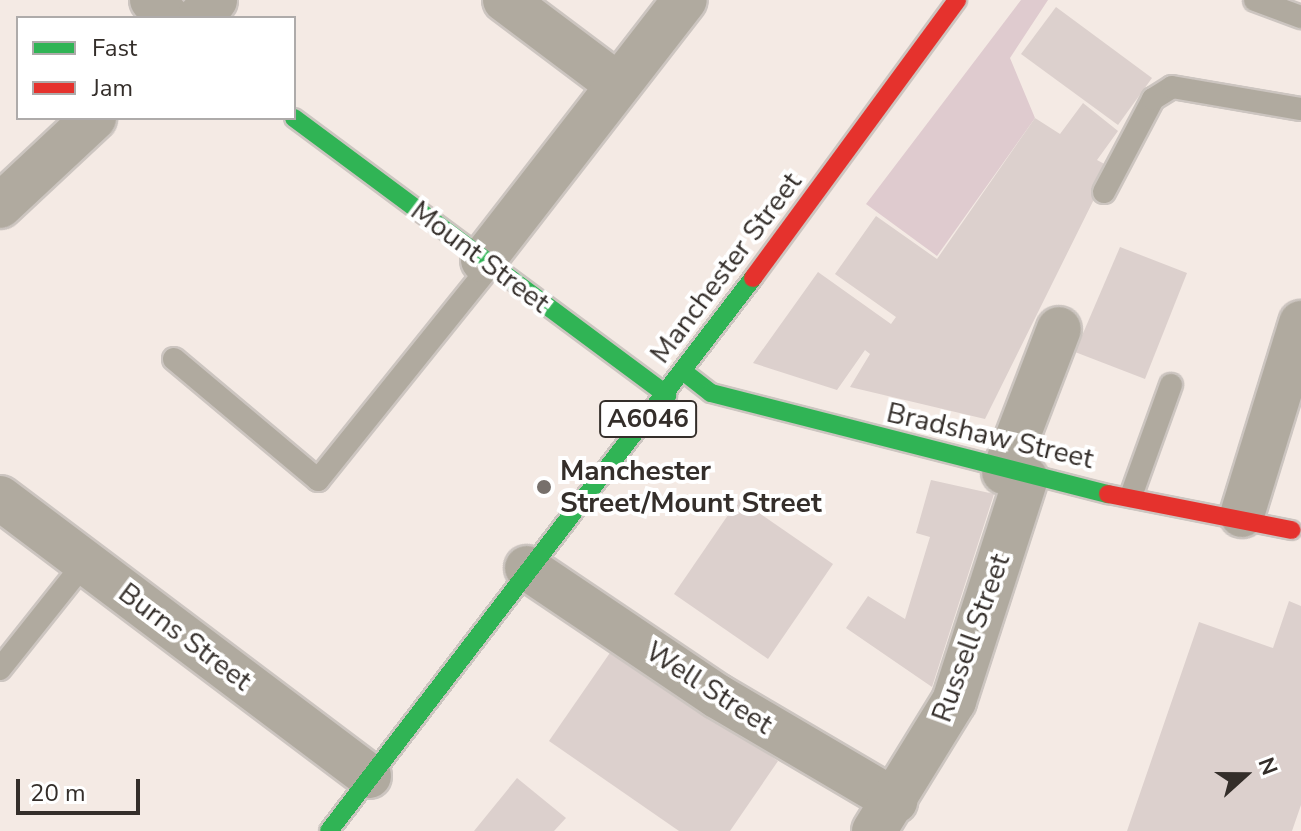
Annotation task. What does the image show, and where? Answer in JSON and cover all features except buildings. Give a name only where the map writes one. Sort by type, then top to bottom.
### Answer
[{"type":"street","points":[[152,0],[166,16]]},
{"type":"street","points":[[201,16],[215,0]]},
{"type":"street","points":[[505,0],[617,84]]},
{"type":"street","points":[[487,262],[617,84],[685,0]]},
{"type":"street","name":"Manchester Street","points":[[329,831],[527,568],[667,395],[957,0]]},
{"type":"street","name":"Mount Street","points":[[296,119],[667,395]]},
{"type":"street","points":[[0,206],[92,120]]},
{"type":"street","points":[[1242,515],[1301,323]]},
{"type":"street","name":"Russell Street","points":[[884,816],[954,701],[1015,475],[1059,329]]},
{"type":"street","name":"Bradshaw Street","points":[[684,372],[711,393],[1015,475],[1242,515],[1292,530]]},
{"type":"street","name":"Burns Street","points":[[0,498],[369,776]]},
{"type":"street","name":"Well Street","points":[[527,568],[717,696],[884,816]]},
{"type":"lane","points":[[1255,0],[1301,17]]},
{"type":"lane","points":[[1104,192],[1153,99],[1172,87],[1301,109]]},
{"type":"lane","points":[[174,359],[318,480],[487,262]]},
{"type":"lane","points":[[1131,496],[1171,385]]},
{"type":"lane","points":[[0,669],[85,562]]},
{"type":"shaded area","points":[[1021,0],[1048,0],[1010,58],[1035,118],[937,256],[866,204]]},
{"type":"traffic: fast","points":[[296,119],[667,395]]},
{"type":"traffic: fast","points":[[329,831],[753,278]]},
{"type":"traffic: fast","points":[[684,372],[711,393],[1108,494]]},
{"type":"traffic: jam","points":[[753,278],[957,0]]},
{"type":"traffic: jam","points":[[1108,494],[1292,530]]},
{"type":"place","name":"Manchester Street/Mount Street","points":[[544,487]]}]
